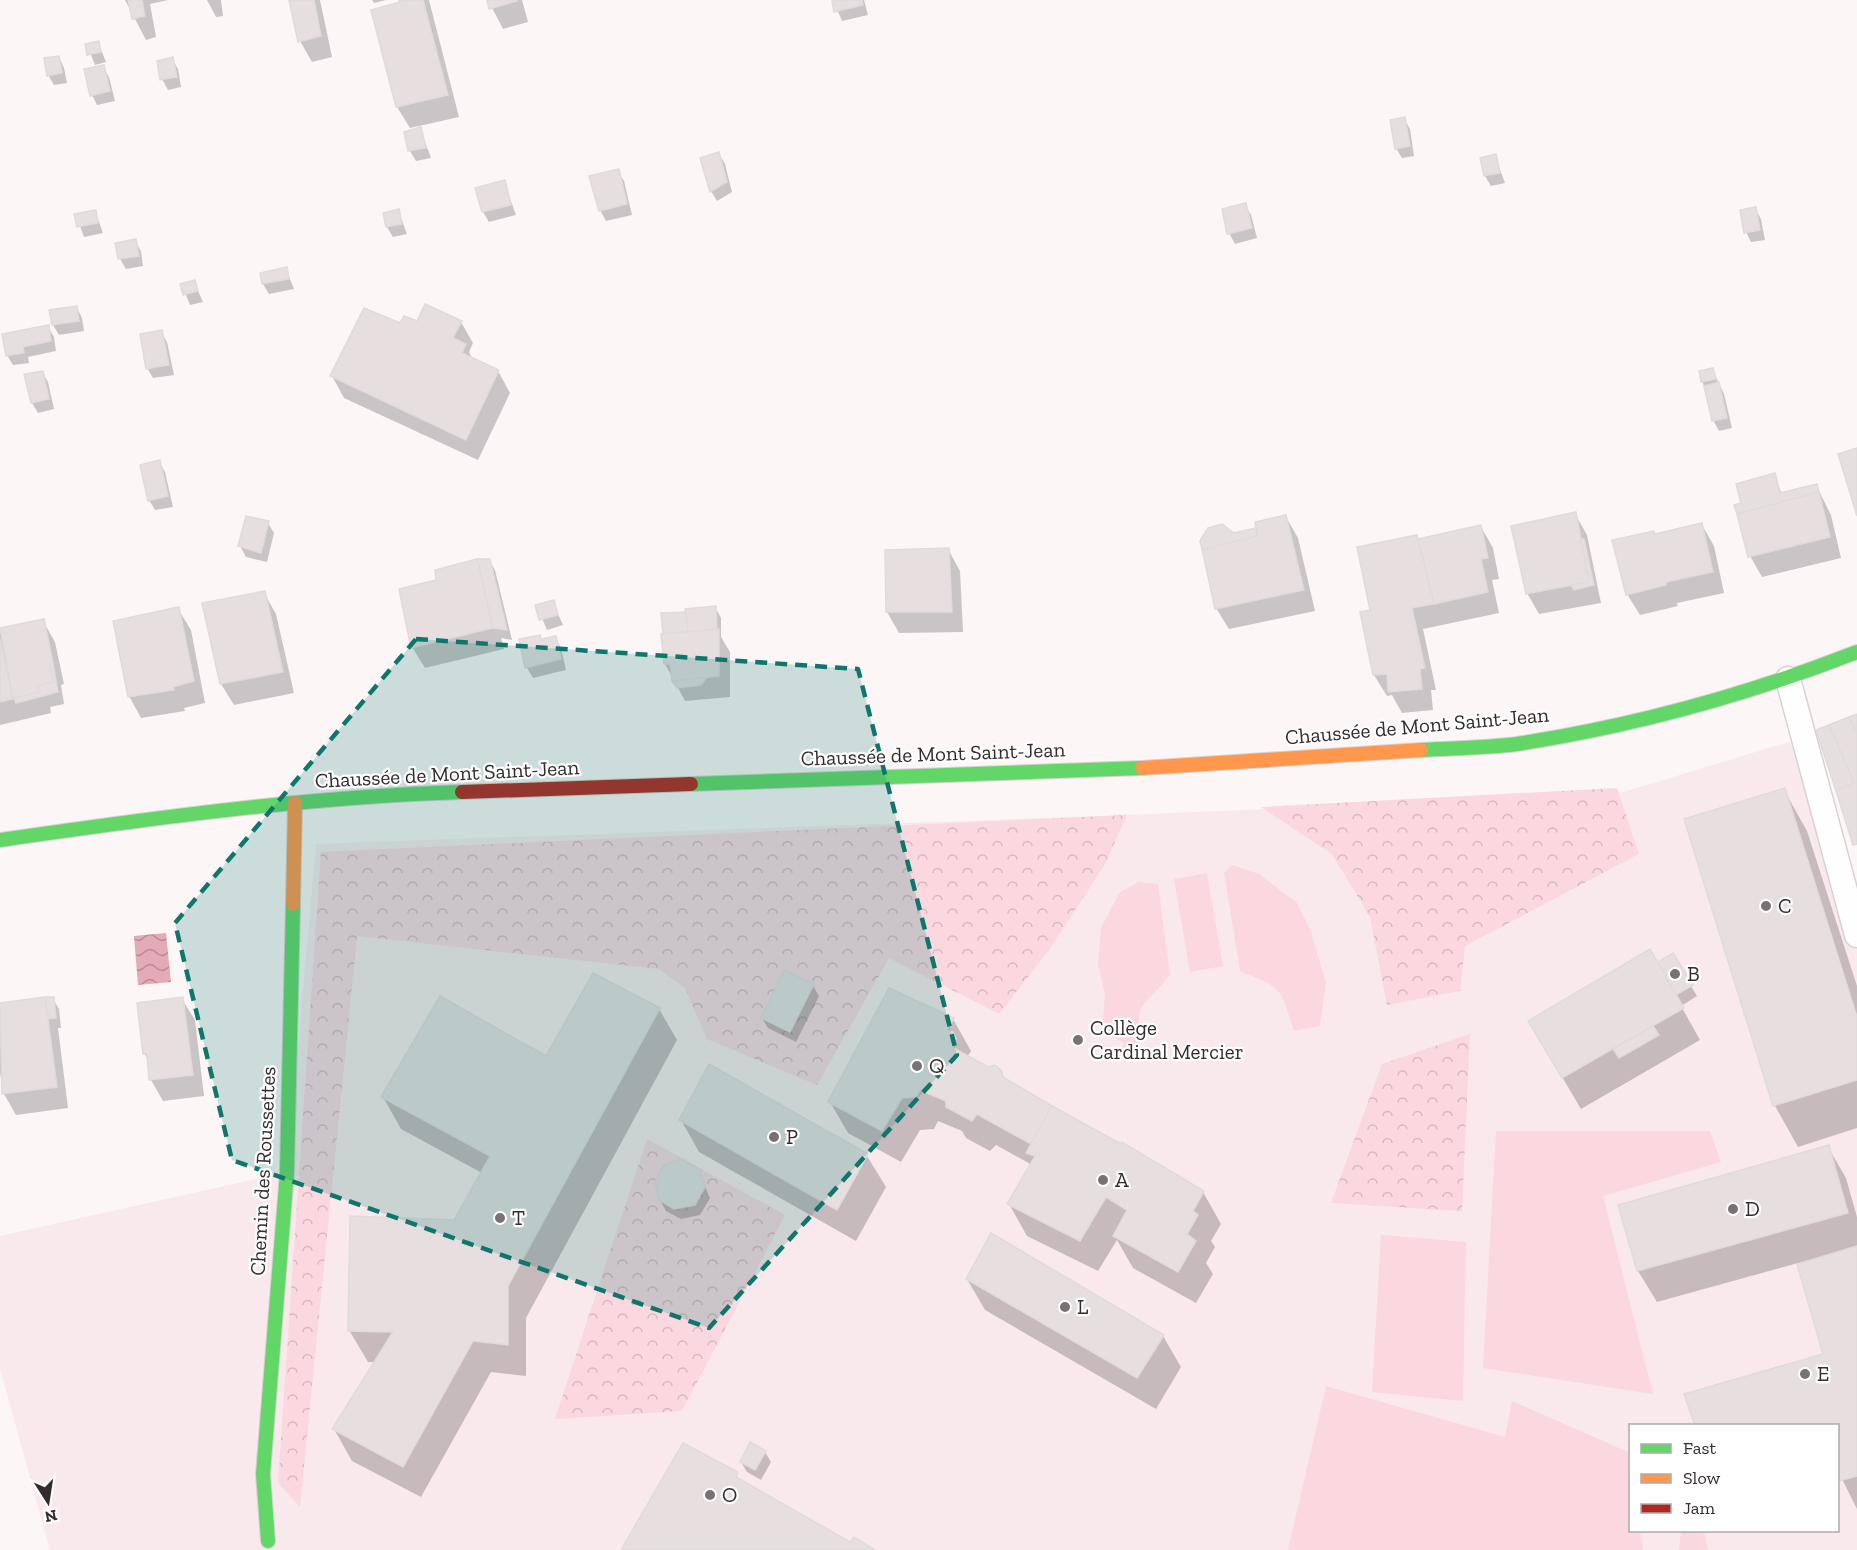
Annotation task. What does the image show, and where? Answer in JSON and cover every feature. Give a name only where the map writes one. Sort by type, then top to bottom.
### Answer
[{"type":"main road","name":"Chaussée de Mont Saint-Jean","points":[[0,840],[131,821],[295,803],[428,793],[1184,766],[1515,744],[1647,720],[1788,680],[1857,652]]},
{"type":"main road","name":"Chemin des Roussettes","points":[[268,1541],[263,1474],[287,1172],[295,803]]},
{"type":"lane","points":[[1788,680],[1857,935]]},
{"type":"highlighted area","points":[[416,639],[858,669],[957,1055],[709,1328],[232,1160],[175,923]]},
{"type":"shaded area","name":"Collège Cardinal Mercier","points":[[1815,734],[1857,909],[1857,1550],[50,1550],[0,1369],[0,1236],[287,1172],[316,844],[1127,815],[1617,794]]},
{"type":"green space","points":[[1617,788],[1639,854],[1465,946],[1460,991],[1387,1005],[1370,917],[1332,854],[1261,807]]},
{"type":"green space","points":[[1127,815],[1104,866],[1049,950],[999,1014],[889,958],[817,1085],[707,1039],[685,988],[659,969],[357,936],[300,1507],[278,1483],[321,852]]},
{"type":"green space","points":[[1232,865],[1259,874],[1297,903],[1310,929],[1326,983],[1320,1026],[1294,1031],[1286,1005],[1278,991],[1273,986],[1240,971],[1224,873]]},
{"type":"green space","points":[[1207,873],[1223,966],[1190,972],[1174,879]]},
{"type":"green space","points":[[1139,882],[1158,884],[1170,975],[1142,1007],[1139,1022],[1141,1050],[1126,1059],[1118,1055],[1124,1043],[1102,1030],[1105,994],[1098,965],[1101,928],[1120,892]]},
{"type":"green space","points":[[1470,1034],[1462,1211],[1331,1203],[1382,1064]]},
{"type":"green space","points":[[1496,1131],[1710,1131],[1721,1162],[1603,1196],[1653,1394],[1483,1368]]},
{"type":"green space","points":[[647,1139],[785,1215],[682,1411],[555,1419]]},
{"type":"green space","points":[[1381,1235],[1466,1242],[1463,1401],[1372,1392]]},
{"type":"green space","points":[[1326,1386],[1505,1437],[1512,1401],[1628,1452],[1629,1532],[1640,1532],[1643,1550],[1288,1550]]},
{"type":"green space","points":[[1681,1532],[1704,1532],[1708,1550],[1679,1550]]},
{"type":"water","points":[[166,933],[171,982],[138,985],[134,936]]},
{"type":"building","points":[[128,0],[142,0],[145,16],[132,19]]},
{"type":"building","points":[[289,0],[314,0],[321,36],[298,42]]},
{"type":"building","points":[[399,0],[423,0],[448,95],[396,107],[371,10],[400,2]]},
{"type":"building","points":[[487,0],[517,0],[517,1],[489,9]]},
{"type":"building","points":[[832,0],[862,0],[863,5],[834,12]]},
{"type":"building","points":[[99,41],[101,52],[87,55],[85,44]]},
{"type":"building","points":[[59,56],[62,73],[47,76],[44,58]]},
{"type":"building","points":[[173,57],[177,77],[160,80],[157,61]]},
{"type":"building","points":[[104,65],[110,91],[90,96],[84,69]]},
{"type":"building","points":[[1405,117],[1410,146],[1395,149],[1390,120]]},
{"type":"building","points":[[421,127],[426,148],[408,151],[404,132]]},
{"type":"building","points":[[719,152],[727,182],[710,192],[700,158]]},
{"type":"building","points":[[1496,154],[1500,173],[1484,176],[1480,158]]},
{"type":"building","points":[[619,169],[627,204],[599,211],[589,176]]},
{"type":"building","points":[[505,180],[511,205],[482,212],[475,188]]},
{"type":"building","points":[[1246,203],[1252,228],[1227,234],[1222,209]]},
{"type":"building","points":[[1756,207],[1760,230],[1744,233],[1740,210]]},
{"type":"building","points":[[399,209],[402,224],[386,227],[383,213]]},
{"type":"building","points":[[96,210],[98,223],[77,227],[74,214]]},
{"type":"building","points":[[136,239],[139,256],[118,259],[115,243]]},
{"type":"building","points":[[287,267],[289,279],[262,284],[260,273]]},
{"type":"building","points":[[195,280],[198,291],[183,295],[180,284]]},
{"type":"building","points":[[425,304],[462,321],[453,338],[466,344],[462,353],[499,370],[466,440],[330,376],[364,308],[400,323],[404,316],[417,321]]},
{"type":"building","points":[[77,306],[79,321],[52,325],[49,310]]},
{"type":"building","points":[[49,325],[51,341],[23,347],[24,353],[6,356],[2,334]]},
{"type":"building","points":[[162,330],[169,365],[146,369],[140,334]]},
{"type":"building","points":[[1713,368],[1716,379],[1701,382],[1699,371]]},
{"type":"building","points":[[43,371],[49,399],[31,403],[24,374]]},
{"type":"building","points":[[1719,382],[1727,418],[1712,421],[1704,386]]},
{"type":"building","points":[[1857,448],[1857,516],[1838,454]]},
{"type":"building","points":[[160,460],[168,496],[148,501],[140,465]]},
{"type":"building","points":[[1775,473],[1780,493],[1817,484],[1819,492],[1737,514],[1734,505],[1741,503],[1736,484]]},
{"type":"building","points":[[1819,492],[1830,537],[1748,557],[1737,514]]},
{"type":"building","points":[[1576,512],[1589,582],[1526,594],[1511,526]]},
{"type":"building","points":[[1286,515],[1304,590],[1215,609],[1202,549],[1257,536],[1255,522]]},
{"type":"building","points":[[246,516],[269,521],[261,553],[238,546]]},
{"type":"building","points":[[1702,523],[1713,572],[1666,582],[1666,585],[1626,595],[1612,540],[1654,531],[1655,534]]},
{"type":"building","points":[[1222,524],[1234,533],[1256,528],[1257,536],[1202,549],[1200,541],[1208,528]]},
{"type":"building","points":[[1481,525],[1488,558],[1481,559],[1488,592],[1434,604],[1418,539]]},
{"type":"building","points":[[1417,535],[1434,604],[1412,608],[1425,668],[1420,669],[1422,689],[1388,692],[1387,674],[1373,675],[1360,612],[1370,610],[1357,547]]},
{"type":"building","points":[[1581,539],[1584,539],[1594,585],[1574,590],[1571,585],[1589,582]]},
{"type":"building","points":[[949,548],[952,612],[886,612],[885,550]]},
{"type":"building","points":[[477,559],[490,559],[507,630],[493,628]]},
{"type":"building","points":[[477,559],[493,628],[411,648],[399,589],[436,580],[435,570]]},
{"type":"building","points":[[265,591],[283,672],[220,684],[202,603]]},
{"type":"building","points":[[554,600],[558,615],[539,620],[535,605]]},
{"type":"building","points":[[716,606],[717,630],[688,632],[685,609]]},
{"type":"building","points":[[179,607],[194,681],[173,687],[174,690],[128,697],[113,621]]},
{"type":"building","points":[[686,612],[688,632],[663,634],[661,613]]},
{"type":"building","points":[[44,619],[53,663],[50,664],[53,682],[38,686],[40,692],[13,699],[0,628]]},
{"type":"building","points":[[719,629],[719,676],[672,681],[670,664],[664,664],[661,634]]},
{"type":"building","points":[[540,635],[541,639],[556,636],[561,659],[525,668],[519,639]]},
{"type":"building","points":[[0,639],[13,699],[0,702]]},
{"type":"building","points":[[53,663],[58,692],[16,703],[14,698],[40,692],[38,686],[53,682],[50,664]]},
{"type":"building","points":[[706,678],[701,685],[677,688],[672,681]]},
{"type":"building","points":[[1857,714],[1857,733],[1849,717]]},
{"type":"building","points":[[1849,717],[1857,733],[1857,781],[1854,783],[1829,725]]},
{"type":"building","points":[[1829,725],[1854,783],[1836,791],[1816,730]]},
{"type":"building","points":[[1857,781],[1857,844],[1853,845],[1836,791]]},
{"type":"building","name":"C","points":[[1785,788],[1857,1017],[1857,1080],[1773,1106],[1684,819]]},
{"type":"building","points":[[1650,949],[1684,1008],[1562,1078],[1528,1021]]},
{"type":"building","name":"B","points":[[1673,953],[1693,985],[1676,995],[1658,962]]},
{"type":"building","points":[[784,970],[814,984],[790,1032],[761,1018]]},
{"type":"building","name":"T","points":[[593,973],[660,1008],[508,1286],[508,1345],[473,1341],[403,1467],[332,1429],[393,1332],[348,1331],[350,1216],[454,1220],[490,1156],[381,1097],[440,996],[546,1056]]},
{"type":"building","name":"Q","points":[[889,988],[954,1018],[947,1030],[953,1032],[956,1039],[952,1047],[988,1067],[995,1065],[1001,1070],[1003,1077],[1052,1106],[1031,1144],[977,1114],[972,1121],[946,1107],[946,1101],[920,1090],[916,1097],[902,1098],[882,1131],[828,1102]]},
{"type":"building","points":[[45,997],[54,997],[56,1018],[48,1019]]},
{"type":"building","points":[[45,997],[57,1087],[2,1094],[0,1003]]},
{"type":"building","points":[[183,997],[193,1075],[149,1080],[147,1054],[143,1054],[137,1003]]},
{"type":"building","points":[[1653,1026],[1659,1035],[1619,1058],[1613,1049]]},
{"type":"building","name":"P","points":[[709,1064],[868,1154],[837,1210],[679,1120]]},
{"type":"building","name":"A","points":[[1052,1106],[1121,1144],[1122,1142],[1204,1191],[1193,1211],[1198,1215],[1187,1234],[1196,1241],[1178,1272],[1113,1236],[1127,1210],[1106,1197],[1080,1241],[1007,1204],[1035,1156],[1026,1153]]},
{"type":"building","name":"D","points":[[1829,1145],[1848,1213],[1637,1271],[1618,1205]]},
{"type":"building","points":[[682,1159],[699,1169],[705,1187],[695,1205],[674,1209],[659,1200],[655,1182],[664,1165]]},
{"type":"building","name":"L","points":[[991,1233],[1164,1335],[1137,1378],[966,1279]]},
{"type":"building","name":"E","points":[[1857,1246],[1857,1476],[1839,1481],[1839,1424],[1694,1424],[1684,1394],[1823,1354],[1797,1264]]},
{"type":"building","points":[[750,1442],[766,1451],[755,1470],[740,1462]]},
{"type":"building","name":"O","points":[[683,1443],[738,1472],[736,1477],[850,1542],[854,1537],[875,1550],[621,1550]]},
{"type":"traffic: fast","points":[[1421,750],[1517,744],[1604,728],[1732,695],[1857,652]]},
{"type":"traffic: fast","points":[[691,784],[1142,768]]},
{"type":"traffic: fast","points":[[0,840],[173,816],[288,804],[462,792]]},
{"type":"traffic: fast","points":[[268,1541],[263,1474],[287,1172],[293,904]]},
{"type":"traffic: slow","points":[[1142,768],[1421,750]]},
{"type":"traffic: slow","points":[[293,904],[295,803]]},
{"type":"traffic: jam","points":[[462,792],[691,784]]},
{"type":"place","name":"C","points":[[1766,906]]},
{"type":"place","name":"B","points":[[1675,974]]},
{"type":"place","name":"Collège Cardinal Mercier","points":[[1078,1040]]},
{"type":"place","name":"Q","points":[[917,1066]]},
{"type":"place","name":"P","points":[[774,1137]]},
{"type":"place","name":"A","points":[[1103,1180]]},
{"type":"place","name":"D","points":[[1733,1209]]},
{"type":"place","name":"T","points":[[500,1218]]},
{"type":"place","name":"L","points":[[1065,1307]]},
{"type":"place","name":"E","points":[[1805,1374]]},
{"type":"place","name":"O","points":[[710,1495]]}]
